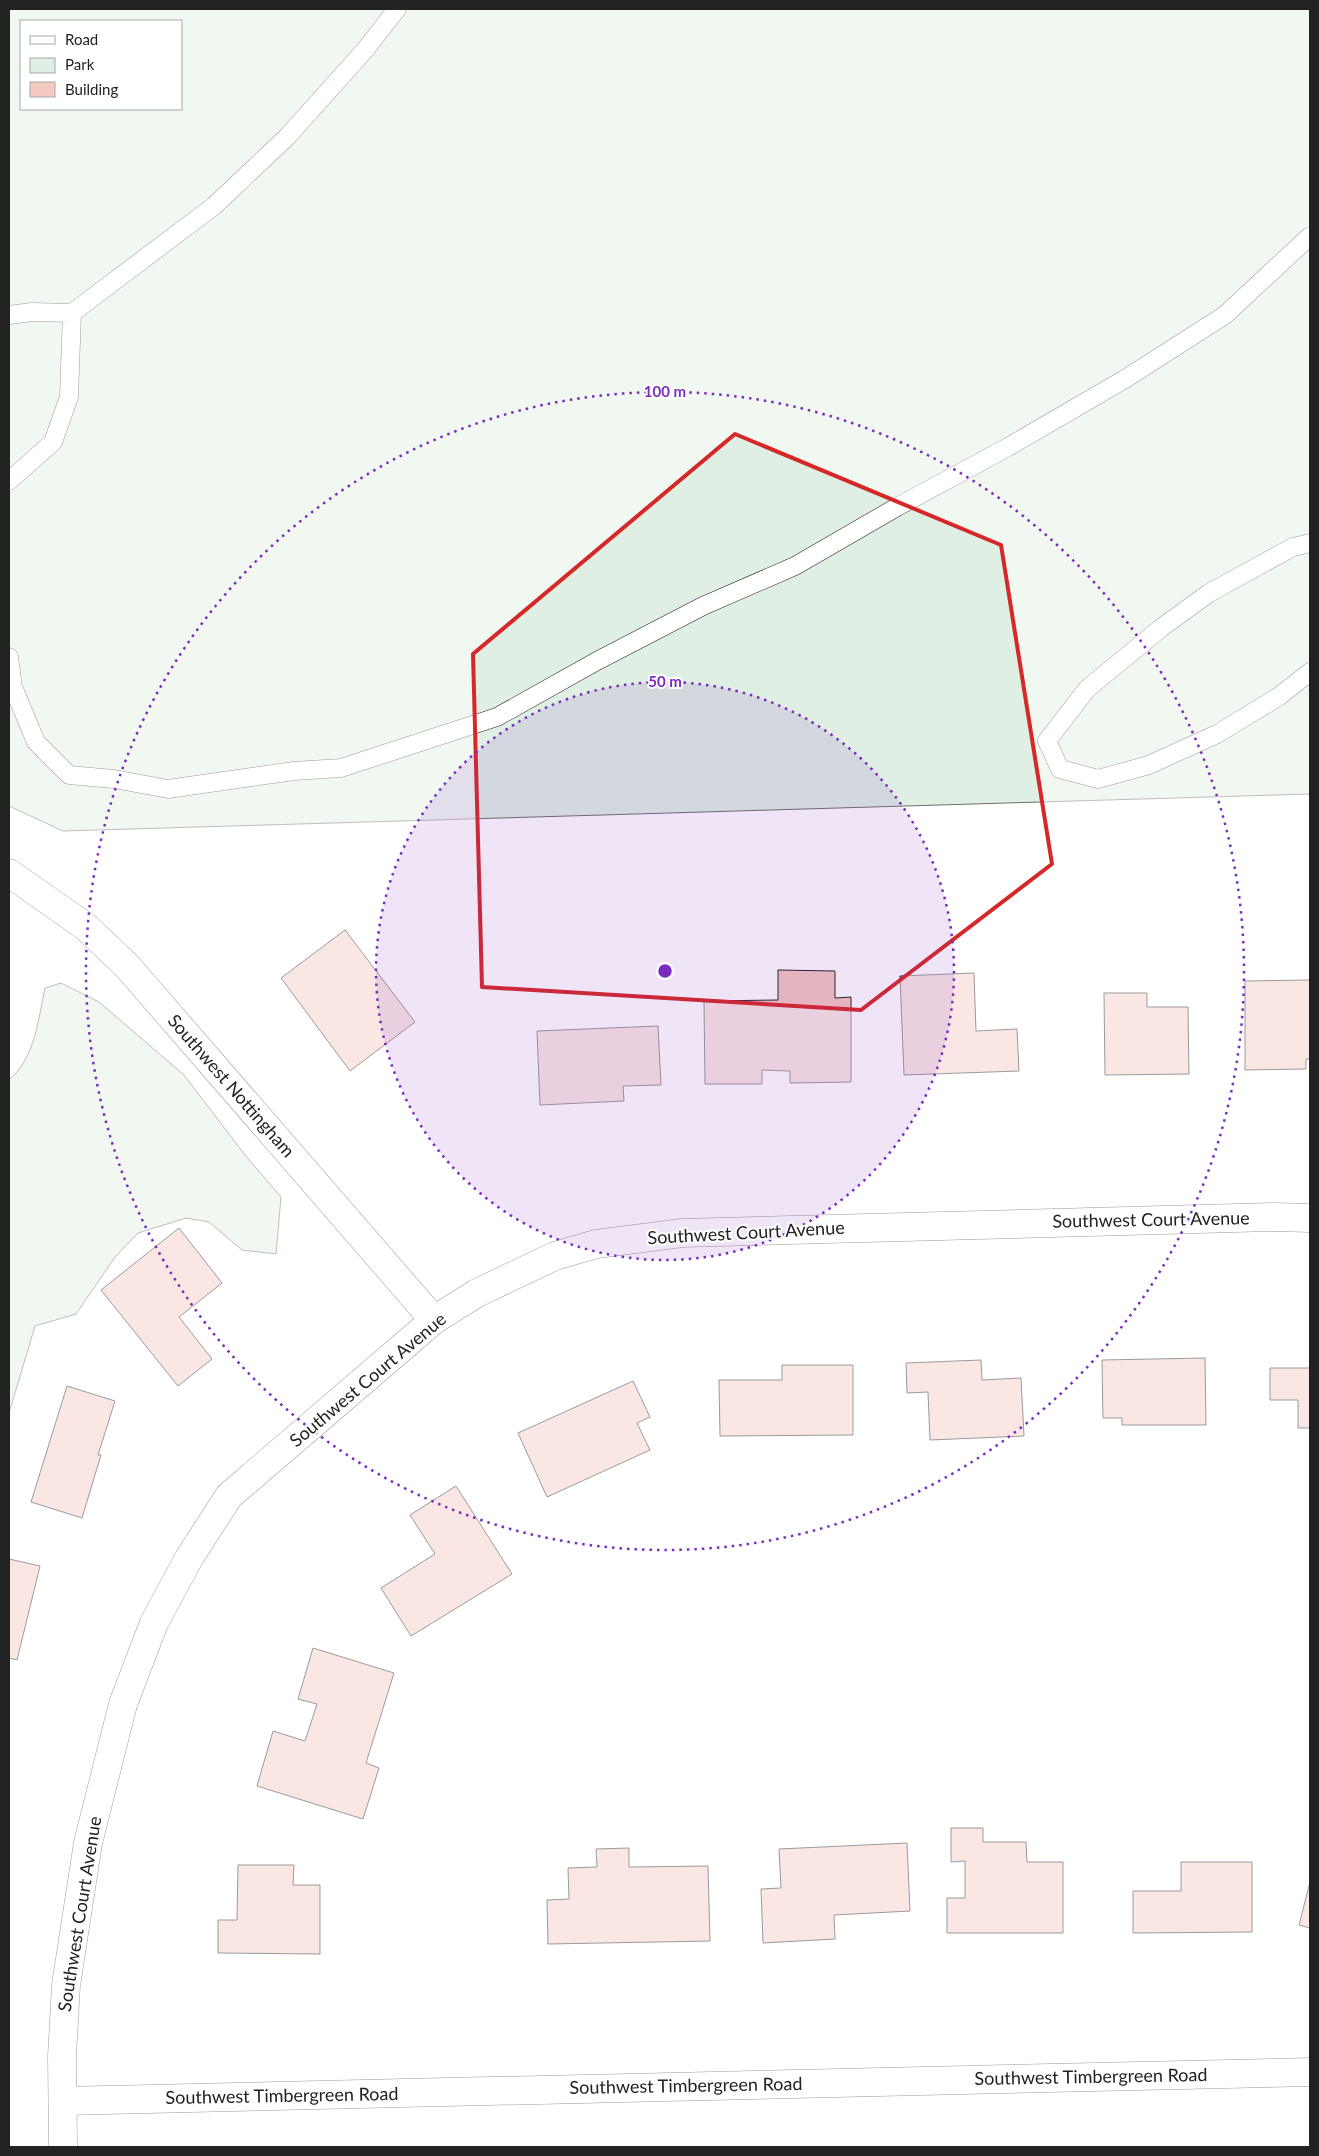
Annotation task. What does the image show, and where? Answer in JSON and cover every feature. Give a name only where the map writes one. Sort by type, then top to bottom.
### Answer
[{"type":"street","name":"Southwest Nottingham","points":[[9,873],[86,927],[127,966],[434,1320]]},
{"type":"street","name":"Southwest Court Avenue","points":[[63,2147],[62,2056],[66,1984],[88,1843],[123,1704],[154,1623],[188,1558],[229,1496],[434,1320],[477,1293],[555,1256],[596,1244],[682,1232],[1276,1217],[1310,1218]]},
{"type":"street","name":"Southwest Timbergreen Road","points":[[63,2101],[1310,2072]]},
{"type":"lane","points":[[9,314],[32,312],[72,314],[214,206],[286,137],[365,50],[398,9]]},
{"type":"lane","points":[[9,657],[13,687],[36,742],[69,775],[114,779],[168,789],[294,771],[341,768],[416,744],[496,717],[597,661],[703,606],[795,566],[896,507],[1008,447],[1125,379],[1224,315],[1310,236]]},
{"type":"lane","points":[[9,482],[54,442],[68,397],[72,314]]},
{"type":"lane","points":[[1310,543],[1293,547],[1209,593],[1161,628],[1087,689],[1046,741],[1060,769],[1098,779],[1149,765],[1217,734],[1278,697],[1310,672]]},
{"type":"highlighted area","points":[[735,434],[1001,545],[1052,864],[861,1010],[482,987],[473,654]]},
{"type":"green space","points":[[9,9],[1310,9],[1310,794],[63,831],[9,806]]},
{"type":"green space","points":[[61,983],[99,1002],[184,1075],[245,1155],[281,1197],[276,1254],[242,1250],[209,1222],[186,1218],[138,1233],[115,1257],[76,1314],[35,1326],[9,1413],[9,1080],[25,1061],[30,1050],[45,988]]},
{"type":"building","points":[[345,930],[415,1022],[350,1071],[281,978]]},
{"type":"building","points":[[778,970],[835,971],[835,998],[851,997],[851,1082],[790,1083],[790,1071],[762,1070],[762,1084],[705,1084],[704,1001],[778,1000]]},
{"type":"building","points":[[974,973],[976,1031],[1017,1029],[1019,1071],[904,1075],[900,976]]},
{"type":"building","points":[[1310,980],[1310,1059],[1306,1059],[1306,1069],[1245,1070],[1245,981]]},
{"type":"building","points":[[1104,993],[1147,993],[1147,1007],[1188,1007],[1189,1074],[1105,1075]]},
{"type":"building","points":[[658,1026],[661,1085],[623,1086],[624,1101],[540,1105],[537,1031]]},
{"type":"building","points":[[179,1228],[222,1283],[179,1317],[212,1359],[178,1386],[101,1290]]},
{"type":"building","points":[[1205,1358],[1206,1425],[1122,1425],[1122,1418],[1103,1418],[1102,1360]]},
{"type":"building","points":[[981,1360],[982,1380],[1021,1378],[1024,1436],[930,1440],[928,1392],[907,1393],[906,1363]]},
{"type":"building","points":[[782,1365],[853,1365],[853,1435],[720,1436],[719,1380],[782,1380]]},
{"type":"building","points":[[1270,1368],[1310,1368],[1310,1428],[1298,1428],[1298,1400],[1270,1400]]},
{"type":"building","points":[[633,1381],[650,1417],[637,1423],[650,1450],[547,1497],[518,1433]]},
{"type":"building","points":[[67,1386],[115,1401],[98,1455],[101,1455],[82,1518],[31,1502]]},
{"type":"building","points":[[456,1486],[512,1574],[411,1636],[381,1588],[435,1554],[410,1515]]},
{"type":"building","points":[[9,1559],[40,1566],[17,1660],[9,1658]]},
{"type":"building","points":[[313,1648],[394,1673],[366,1763],[379,1768],[363,1819],[257,1786],[273,1731],[305,1741],[317,1704],[298,1699]]},
{"type":"building","points":[[951,1828],[983,1828],[983,1842],[1026,1842],[1027,1862],[1063,1862],[1063,1933],[947,1933],[947,1898],[965,1898],[965,1861],[951,1862]]},
{"type":"building","points":[[907,1843],[910,1911],[834,1915],[835,1939],[763,1943],[761,1889],[781,1888],[779,1849]]},
{"type":"building","points":[[629,1848],[629,1867],[708,1866],[710,1941],[548,1944],[547,1900],[569,1899],[568,1868],[597,1867],[596,1849]]},
{"type":"building","points":[[1181,1862],[1252,1862],[1252,1932],[1133,1933],[1133,1891],[1181,1891]]},
{"type":"building","points":[[238,1865],[294,1865],[293,1885],[320,1885],[320,1954],[218,1953],[218,1920],[237,1920]]},
{"type":"building","points":[[1310,1882],[1310,1928],[1299,1925]]}]
